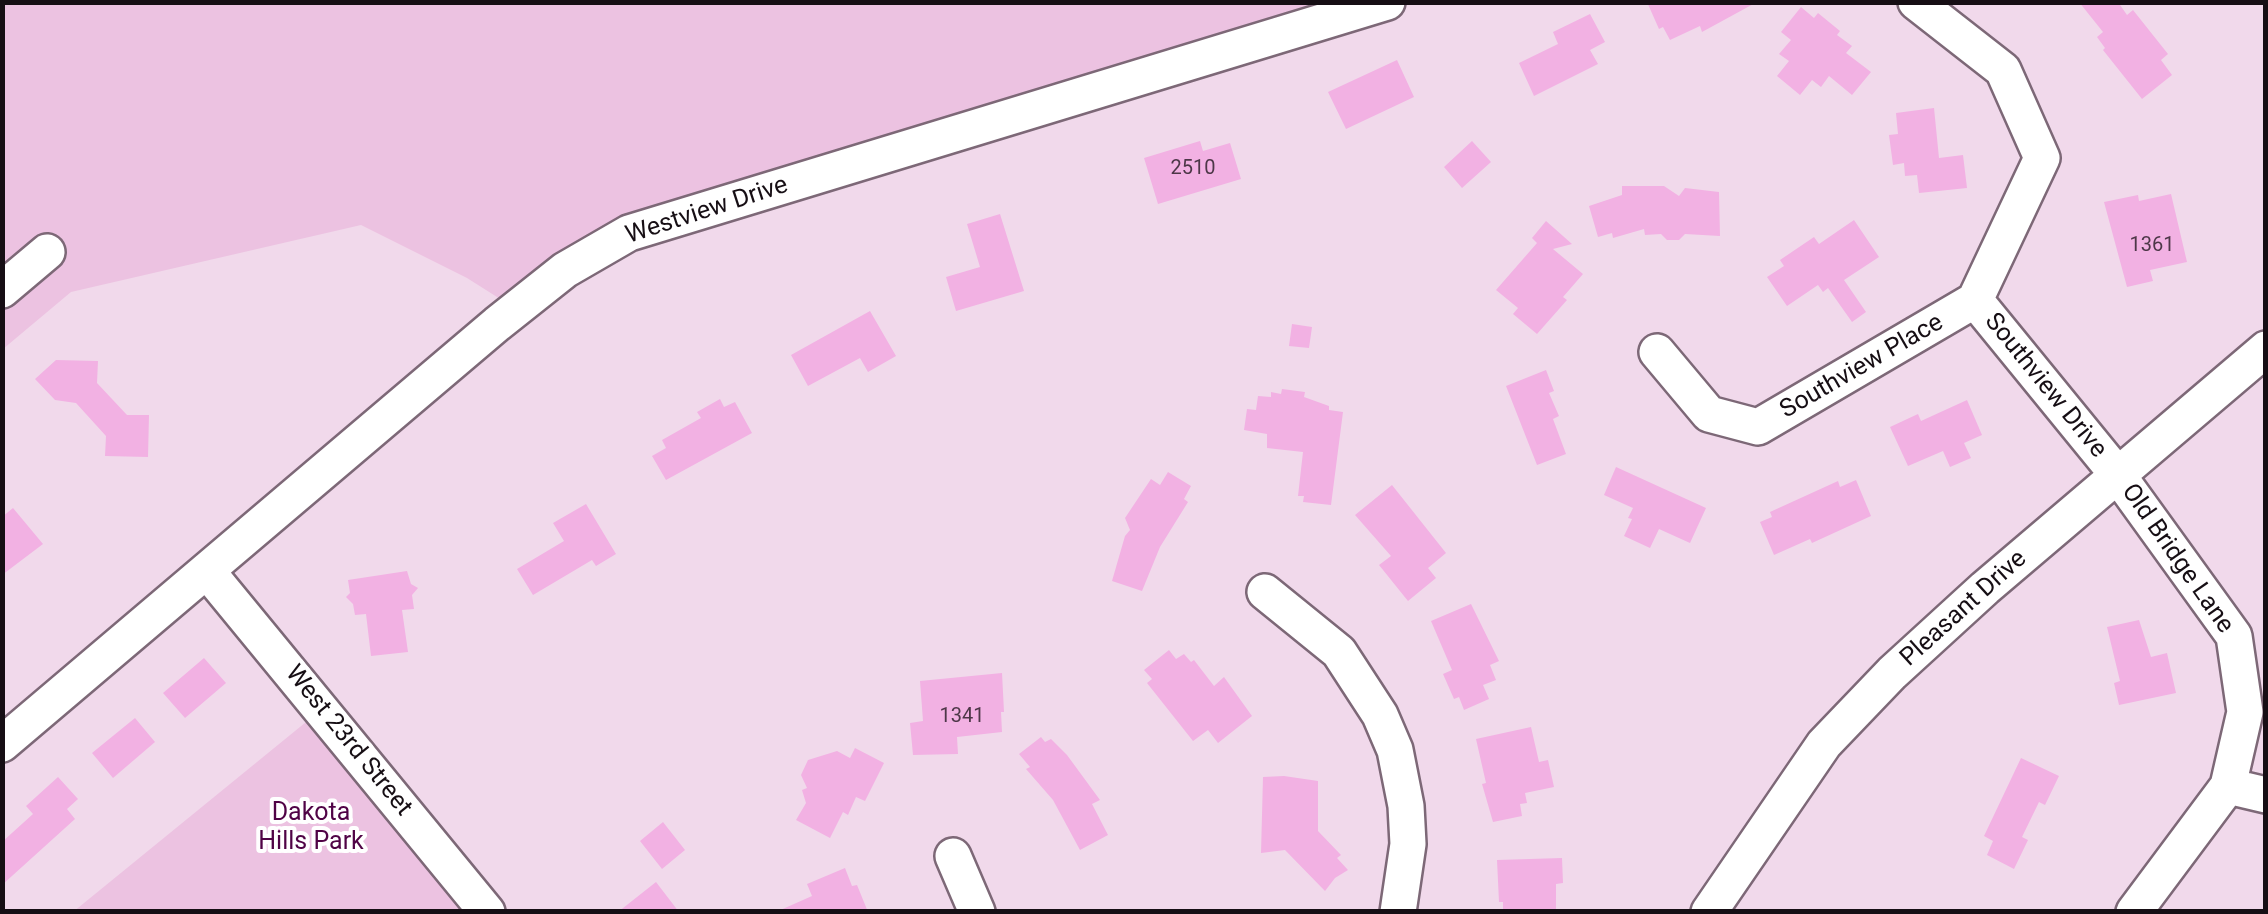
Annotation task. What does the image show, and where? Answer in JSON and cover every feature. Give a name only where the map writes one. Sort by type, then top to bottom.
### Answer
[{"type":"street","name":"Westview Drive","points":[[2,744],[506,316],[565,270],[629,233],[1386,2]]},
{"type":"street","name":"Southview Drive","points":[[1916,2],[2002,70],[2042,158],[1975,300],[2117,474]]},
{"type":"street","points":[[2,290],[48,252]]},
{"type":"street","name":"Southview Place","points":[[1657,352],[1710,414],[1758,427],[1975,300]]},
{"type":"street","name":"Pleasant Drive","points":[[1709,912],[1824,744],[1892,674],[2117,474],[2266,350]]},
{"type":"street","name":"Old Bridge Lane","points":[[2117,474],[2234,636],[2245,712],[2228,786],[2134,912]]},
{"type":"street","name":"West 23rd Street","points":[[208,571],[487,912]]},
{"type":"street","points":[[1266,592],[1338,652],[1380,715],[1400,769],[1406,806],[1406,863],[1398,912]]},
{"type":"street","points":[[2228,786],[2266,795]]},
{"type":"street","points":[[953,856],[977,912]]},
{"type":"green space","points":[[3,3],[1387,3],[629,233],[516,309],[467,278],[361,225],[71,292],[3,349]]},
{"type":"green space","name":"Dakota Hills Park","points":[[322,709],[487,912],[73,912]]},
{"type":"building","points":[[1647,2],[1757,2],[1702,32],[1700,26],[1670,40],[1663,27],[1659,29]]},
{"type":"building","points":[[2079,2],[2118,2],[2127,15],[2133,10],[2168,54],[2161,60],[2172,75],[2142,99],[2103,50],[2097,37],[2103,32]]},
{"type":"building","points":[[1801,7],[1814,18],[1818,13],[1840,31],[1837,35],[1852,46],[1846,53],[1871,72],[1852,95],[1829,76],[1821,87],[1812,80],[1800,95],[1777,76],[1789,61],[1779,54],[1791,40],[1781,32]]},
{"type":"building","points":[[1590,14],[1605,42],[1590,50],[1598,64],[1534,96],[1519,63],[1558,44],[1553,32]]},
{"type":"building","points":[[1397,60],[1414,97],[1346,129],[1328,92]]},
{"type":"building","points":[[1934,108],[1939,158],[1963,155],[1967,188],[1919,193],[1917,175],[1905,176],[1904,163],[1893,165],[1889,135],[1898,134],[1896,113]]},
{"type":"building","points":[[1200,141],[1203,151],[1230,143],[1241,179],[1158,204],[1144,158]]},
{"type":"building","points":[[1472,141],[1491,162],[1462,188],[1444,167]]},
{"type":"building","points":[[1622,186],[1664,186],[1679,196],[1685,188],[1719,192],[1720,236],[1685,234],[1679,240],[1667,240],[1661,234],[1645,235],[1644,229],[1613,238],[1612,233],[1598,237],[1589,206],[1622,195]]},
{"type":"building","points":[[2171,194],[2187,262],[2150,270],[2153,281],[2127,287],[2104,202],[2138,195],[2139,201]]},
{"type":"building","points":[[1000,214],[1024,291],[956,311],[946,277],[980,267],[967,224]]},
{"type":"building","points":[[1854,220],[1879,257],[1844,280],[1866,312],[1852,322],[1828,288],[1823,292],[1818,285],[1787,306],[1767,277],[1784,266],[1780,260],[1814,237],[1819,244]]},
{"type":"building","points":[[1546,221],[1572,244],[1553,249],[1583,274],[1563,297],[1567,300],[1537,334],[1513,314],[1518,308],[1496,290],[1537,243],[1532,238]]},
{"type":"building","points":[[870,311],[896,356],[868,372],[860,358],[808,386],[791,355]]},
{"type":"building","points":[[1292,324],[1312,327],[1309,348],[1289,346]]},
{"type":"building","points":[[56,360],[98,361],[97,383],[127,415],[149,415],[148,457],[105,456],[106,436],[76,403],[55,400],[35,379]]},
{"type":"building","points":[[1546,370],[1554,391],[1549,393],[1559,416],[1553,419],[1566,454],[1537,465],[1506,386]]},
{"type":"building","points":[[1282,389],[1305,392],[1304,397],[1329,406],[1329,410],[1343,412],[1331,505],[1303,502],[1304,496],[1298,496],[1303,452],[1267,448],[1267,434],[1244,430],[1247,409],[1256,410],[1258,396],[1271,397],[1271,392],[1281,394]]},
{"type":"building","points":[[720,399],[724,407],[735,402],[752,433],[666,480],[652,456],[666,448],[662,440],[701,418],[697,412]]},
{"type":"building","points":[[1967,400],[1982,435],[1964,443],[1971,458],[1950,467],[1943,451],[1908,466],[1890,427],[1918,414],[1921,421]]},
{"type":"building","points":[[1616,467],[1706,508],[1690,543],[1659,529],[1650,548],[1624,536],[1633,508],[1604,495]]},
{"type":"building","points":[[1168,472],[1191,486],[1184,499],[1188,502],[1160,547],[1142,591],[1112,581],[1130,530],[1125,518],[1151,479],[1160,485]]},
{"type":"building","points":[[1856,480],[1871,516],[1812,543],[1810,539],[1774,555],[1760,522],[1772,517],[1770,512],[1838,481],[1840,487]]},
{"type":"building","points":[[1392,485],[1446,553],[1428,568],[1436,578],[1408,601],[1379,565],[1391,556],[1355,515]]},
{"type":"building","points":[[586,504],[616,554],[596,566],[592,560],[533,595],[517,569],[564,541],[553,523]]},
{"type":"building","points":[[13,508],[43,544],[2,575],[2,517]]},
{"type":"building","points":[[407,571],[411,584],[418,588],[412,595],[414,609],[402,610],[408,652],[371,656],[366,614],[355,615],[353,604],[346,597],[350,593],[348,580]]},
{"type":"building","points":[[1471,604],[1499,661],[1490,665],[1496,680],[1483,685],[1489,699],[1464,710],[1459,697],[1454,699],[1443,674],[1452,670],[1431,621]]},
{"type":"building","points":[[2139,620],[2151,657],[2167,653],[2176,693],[2119,705],[2114,683],[2120,681],[2107,627]]},
{"type":"building","points":[[1169,650],[1176,659],[1184,654],[1191,662],[1194,660],[1214,686],[1224,677],[1252,716],[1218,743],[1208,730],[1193,741],[1147,683],[1152,679],[1144,670]]},
{"type":"building","points":[[204,658],[226,683],[185,718],[163,693]]},
{"type":"building","points":[[1002,673],[1002,732],[957,737],[958,754],[913,755],[910,723],[923,721],[920,681]]},
{"type":"building","points":[[135,718],[155,742],[113,778],[92,753]]},
{"type":"building","points":[[1531,727],[1539,762],[1548,760],[1554,787],[1525,793],[1527,803],[1520,804],[1522,816],[1493,822],[1482,784],[1486,783],[1476,739]]},
{"type":"building","points":[[1041,737],[1045,742],[1051,739],[1067,755],[1100,800],[1092,804],[1108,835],[1080,850],[1053,800],[1026,769],[1030,767],[1019,754]]},
{"type":"building","points":[[855,748],[884,763],[865,801],[856,797],[830,838],[796,820],[806,803],[802,790],[807,788],[801,775],[808,760],[837,751],[850,758]]},
{"type":"building","points":[[2021,758],[2059,776],[2045,805],[2039,802],[2022,837],[2028,840],[2014,869],[1987,855],[1993,841],[1984,836]]},
{"type":"building","points":[[58,777],[78,799],[67,809],[75,819],[2,885],[2,842],[33,814],[26,806]]},
{"type":"building","points":[[1263,777],[1318,781],[1318,831],[1341,855],[1337,858],[1348,870],[1325,891],[1285,850],[1261,853]]},
{"type":"building","points":[[663,822],[685,850],[662,869],[640,841]]},
{"type":"building","points":[[1562,858],[1563,883],[1556,884],[1556,912],[1503,912],[1497,860]]},
{"type":"building","points":[[845,868],[868,912],[776,912],[812,896],[807,884]]},
{"type":"building","points":[[656,882],[679,912],[618,912]]}]
